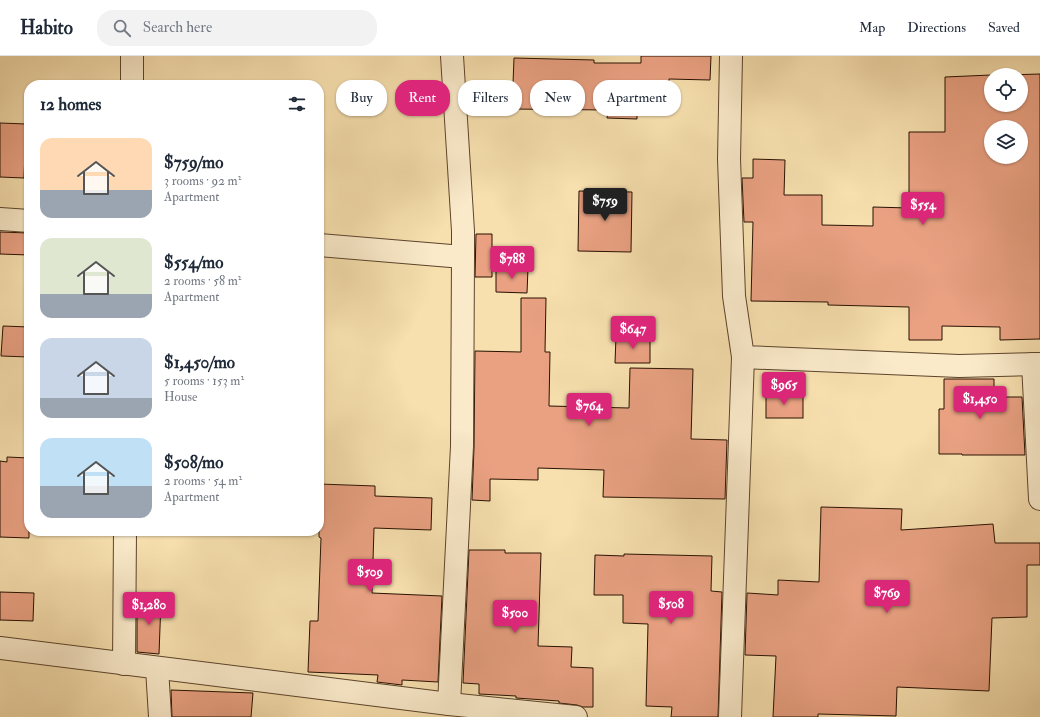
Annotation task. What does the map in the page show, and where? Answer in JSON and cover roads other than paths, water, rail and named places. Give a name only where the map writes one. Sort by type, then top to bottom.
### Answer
[{"type":"street","points":[[132,56],[132,80]]},
{"type":"street","points":[[450,704],[462,446],[463,257],[463,231],[452,56]]},
{"type":"street","points":[[730,717],[742,357],[734,296],[730,159],[731,56]]},
{"type":"street","points":[[0,219],[24,221]]},
{"type":"street","points":[[324,245],[463,257]]},
{"type":"street","points":[[742,357],[959,366],[1036,364],[1040,499]]},
{"type":"street","points":[[124,664],[125,536]]},
{"type":"street","points":[[0,648],[450,704],[576,717]]},
{"type":"street","points":[[157,668],[160,717]]}]
